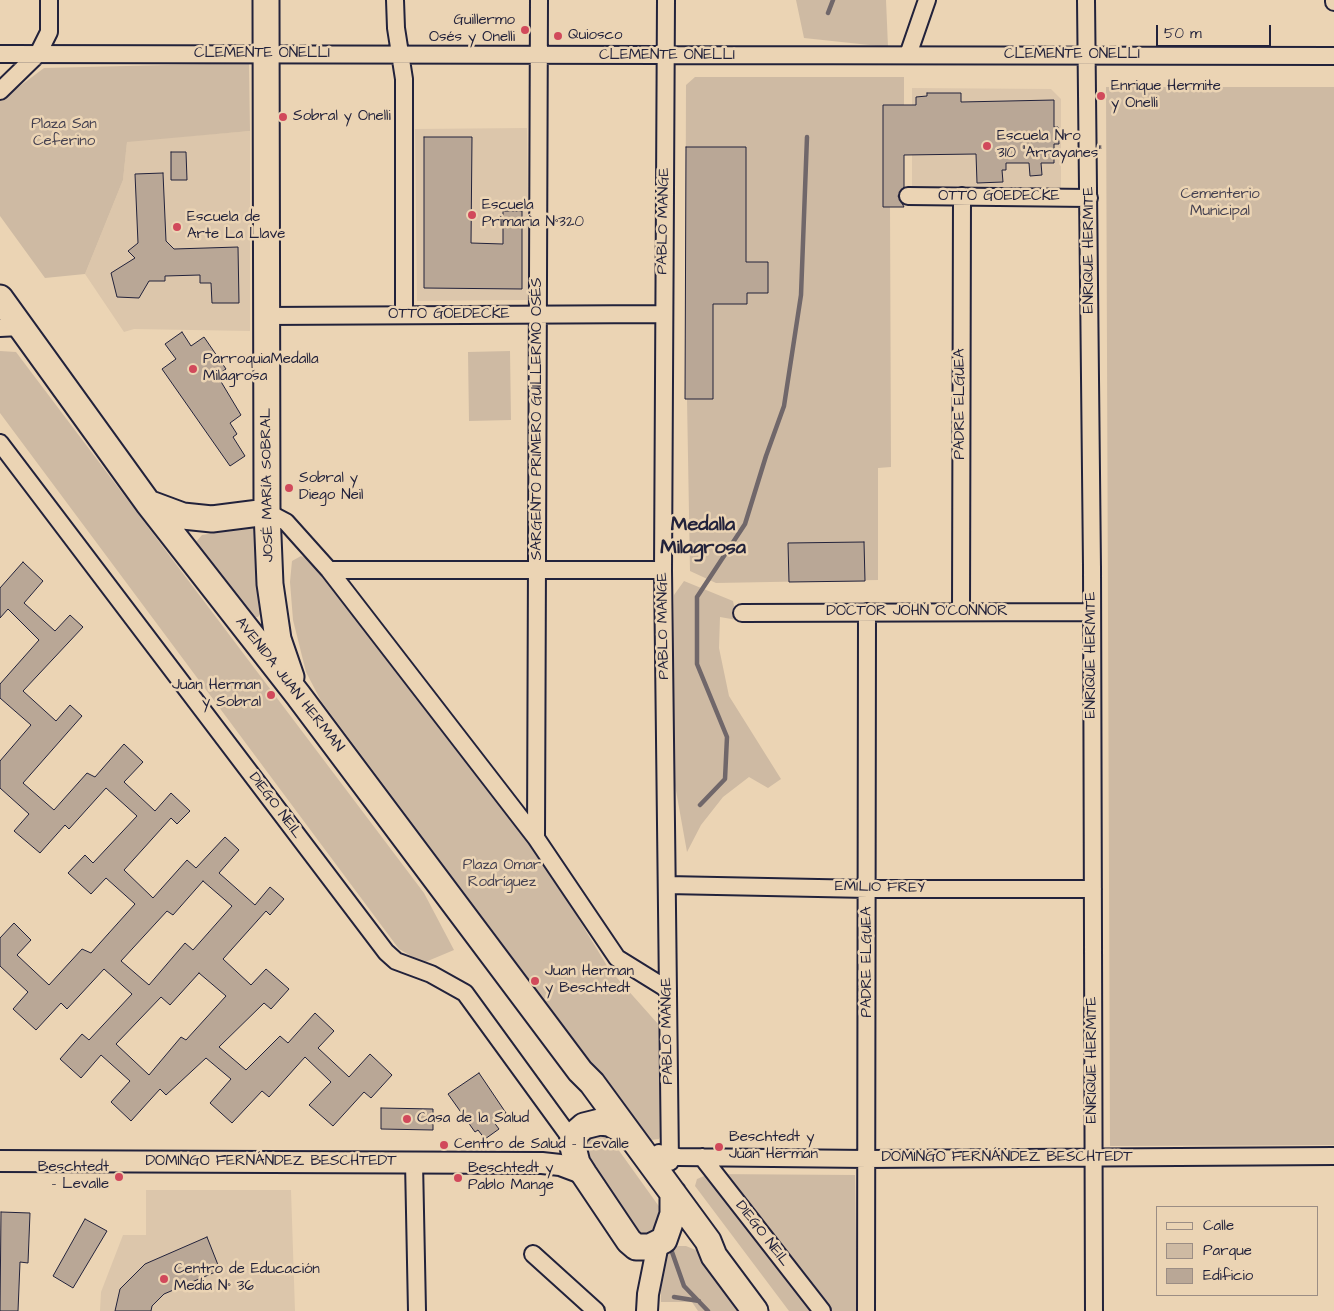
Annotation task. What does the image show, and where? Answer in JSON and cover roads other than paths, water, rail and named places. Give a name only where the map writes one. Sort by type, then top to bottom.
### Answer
[{"type":"main road","name":"JOSÉ MARÍA SOBRAL","points":[[266,0],[265,316],[267,512],[270,584],[278,639],[298,696]]},
{"type":"main road","name":"AVENIDA JUAN HERMAN","points":[[0,298],[10,328],[298,696],[580,1071],[634,1140],[671,1170]]},
{"type":"main road","points":[[148,503],[183,516],[212,519],[267,512]]},
{"type":"main road","name":"AVENIDA JUAN HERMAN","points":[[576,1137],[591,1109],[588,1091],[580,1071]]},
{"type":"main road","points":[[634,1140],[609,1123],[600,1122],[576,1137],[577,1163],[628,1241],[652,1244],[674,1238],[688,1240],[714,1256]]},
{"type":"main road","points":[[652,1244],[673,1214],[671,1170]]},
{"type":"main road","points":[[671,1170],[714,1256],[755,1311]]},
{"type":"street","points":[[0,91],[38,54],[49,32],[49,0]]},
{"type":"street","points":[[395,0],[396,28],[404,79],[404,315]]},
{"type":"street","name":"SARGENTO PRIMERO GUILLERMO OSÉS","points":[[536,838],[539,0]]},
{"type":"street","name":"PABLO MANGE","points":[[666,0],[663,570],[671,1170]]},
{"type":"street","points":[[908,55],[927,0]]},
{"type":"street","name":"ENRIQUE HERMITE","points":[[1086,0],[1092,612],[1094,1311]]},
{"type":"street","name":"CLEMENTE ONELLI","points":[[0,54],[1334,56]]},
{"type":"street","name":"OTTO GOEDECKE","points":[[908,196],[1089,198]]},
{"type":"street","name":"PADRE ELGUEA","points":[[961,612],[962,196]]},
{"type":"street","name":"OTTO GOEDECKE","points":[[265,316],[663,314]]},
{"type":"street","name":"DIEGO NEIL","points":[[0,443],[386,952],[396,961],[431,974],[465,993],[576,1137]]},
{"type":"street","points":[[267,512],[286,522],[329,570],[536,838],[617,958],[668,989]]},
{"type":"street","points":[[329,570],[663,570]]},
{"type":"street","name":"PADRE ELGUEA","points":[[866,1311],[867,612]]},
{"type":"street","name":"DOCTOR JOHN O'CONNOR","points":[[742,613],[1092,612]]},
{"type":"street","name":"EMILIO FREY","points":[[667,885],[868,889],[1093,890]]},
{"type":"street","points":[[542,1163],[555,1157],[576,1137]]},
{"type":"street","name":"DOMINGO FERNÁNDEZ BESCHTEDT","points":[[671,1170],[702,1157],[1093,1158],[1334,1156]]},
{"type":"street","name":"DIEGO NEIL","points":[[702,1157],[822,1311]]},
{"type":"street","name":"DOMINGO FERNÁNDEZ BESCHTEDT","points":[[0,1161],[542,1163],[560,1165],[584,1174]]},
{"type":"street","points":[[414,1162],[417,1311]]},
{"type":"street","points":[[647,1302],[643,1267],[652,1244]]},
{"type":"street","points":[[533,1254],[596,1311]]},
{"type":"waterway","points":[[828,13],[833,0]]},
{"type":"waterway","points":[[700,805],[725,779],[727,737],[697,664],[697,597],[745,524],[784,406],[801,295],[807,137]]},
{"type":"waterway","points":[[672,1252],[684,1286],[708,1311]]},
{"type":"waterway","points":[[674,1297],[699,1301]]},
{"type":"place","name":"Guillermo Osés y Onelli","points":[[525,30]]},
{"type":"place","name":"Quiosco","points":[[558,36]]},
{"type":"place","name":"Enrique Hermite y Onelli","points":[[1101,96]]},
{"type":"place","name":"Sobral y Onelli","points":[[283,117]]},
{"type":"place","name":"Escuela Nro 310 \"Arrayanes\"","points":[[987,146]]},
{"type":"place","name":"Escuela Primaria N°320","points":[[472,215]]},
{"type":"place","name":"Escuela de Arte La Llave","points":[[177,227]]},
{"type":"place","name":"ParroquiaMedalla Milagrosa","points":[[193,369]]},
{"type":"place","name":"Sobral y Diego Neil","points":[[289,488]]},
{"type":"place","name":"Juan Herman y Sobral","points":[[271,695]]},
{"type":"place","name":"Juan Herman y Beschtedt","points":[[535,981]]},
{"type":"place","name":"Casa de la Salud","points":[[407,1119]]},
{"type":"place","name":"Centro de Salud - Levalle","points":[[444,1145]]},
{"type":"place","name":"Beschtedt y Juan Herman","points":[[719,1147]]},
{"type":"place","name":"Beschtedt - Levalle","points":[[119,1177]]},
{"type":"place","name":"Beschtedt y Pablo Mange","points":[[458,1178]]},
{"type":"place","name":"Centro de Educación Media N° 36","points":[[164,1279]]},
{"type":"district","name":"Medalla Milagrosa","points":[[703,538]]},
{"type":"park label","name":"Plaza San Ceferino","points":[[64,134]]},
{"type":"park label","name":"Cementerio Municipal","points":[[1220,204]]},
{"type":"park label","name":"Plaza Omar Rodríguez","points":[[502,874]]}]
